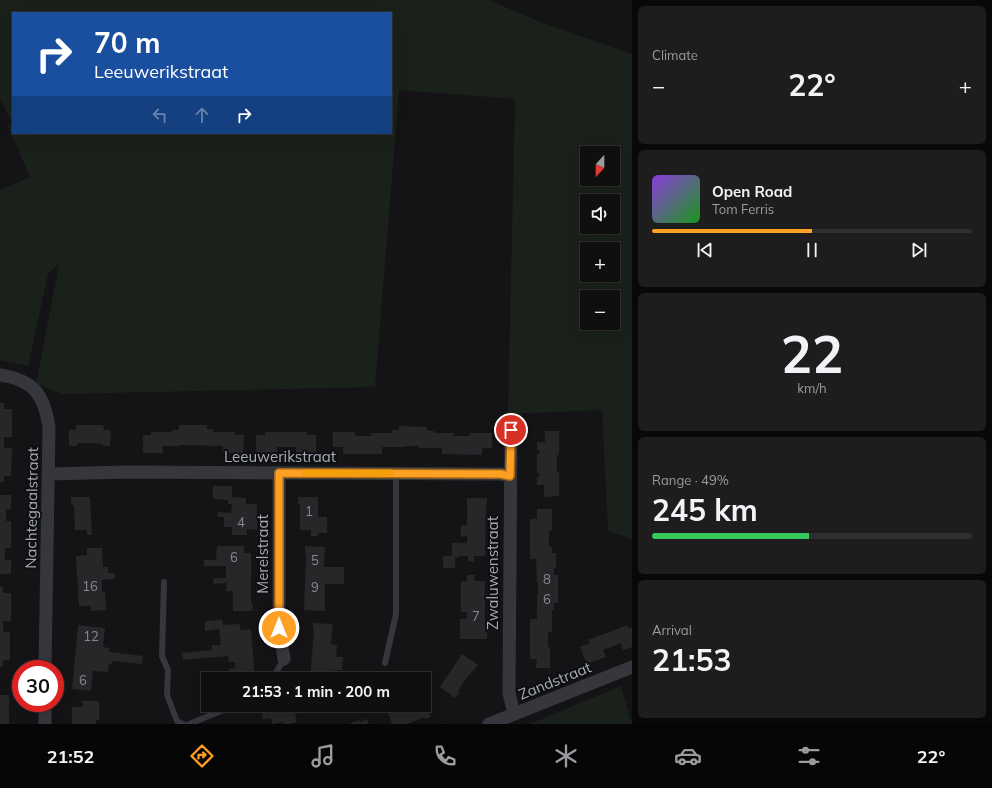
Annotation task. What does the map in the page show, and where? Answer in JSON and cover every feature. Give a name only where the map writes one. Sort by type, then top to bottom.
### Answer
[{"type":"street","name":"Nachtegaalstraat","points":[[0,375],[22,381],[34,389],[41,399],[46,411],[49,427],[46,660]]},
{"type":"street","name":"Zwaluwenstraat","points":[[511,430],[509,693],[514,714]]},
{"type":"street","name":"Merelstraat","points":[[279,473],[279,628],[284,659]]},
{"type":"street","name":"Leeuwerikstraat","points":[[49,474],[396,473],[501,474],[510,476]]},
{"type":"street","name":"Zandstraat","points":[[489,724],[632,667]]},
{"type":"street","points":[[45,712],[45,724]]},
{"type":"lane","points":[[385,663],[396,614],[396,473]]},
{"type":"lane","points":[[164,582],[162,656],[168,670],[167,695],[177,721],[184,724]]},
{"type":"lane","points":[[276,672],[284,659]]},
{"type":"lane","points":[[189,724],[219,712]]},
{"type":"shaded area","points":[[0,0],[489,0],[540,22],[632,54],[632,539],[608,531],[602,410],[508,414],[515,99],[399,90],[375,387],[63,394],[36,384],[59,264],[48,274],[28,366],[0,360],[0,190],[30,177],[8,126],[12,124],[0,98]]},
{"type":"shaded area","points":[[621,686],[632,724],[530,724]]},
{"type":"building","points":[[0,403],[4,403],[4,409],[12,409],[12,437],[4,437],[4,448],[12,448],[11,476],[4,476],[4,482],[0,482]]},
{"type":"building","points":[[76,425],[103,425],[104,430],[111,430],[110,446],[103,446],[103,444],[77,443],[77,446],[69,446],[69,430],[76,430]]},
{"type":"building","points":[[179,425],[207,425],[207,429],[213,429],[213,432],[235,432],[235,435],[244,435],[243,453],[223,453],[223,446],[180,445],[163,446],[163,453],[143,453],[143,435],[151,435],[151,432],[172,432],[172,430],[179,430]]},
{"type":"building","points":[[399,426],[427,427],[427,430],[434,431],[434,433],[454,433],[454,436],[470,436],[470,433],[492,433],[492,448],[482,448],[482,455],[442,454],[442,448],[419,448],[419,446],[382,447],[382,454],[343,454],[343,447],[333,447],[333,432],[355,432],[355,436],[371,436],[371,433],[392,433],[392,430],[399,430]]},
{"type":"building","points":[[545,431],[559,431],[557,472],[559,472],[559,496],[544,497],[544,485],[537,485],[537,477],[539,477],[539,473],[537,473],[537,454],[539,454],[540,450],[537,450],[537,442],[545,442]]},
{"type":"building","points":[[265,432],[307,432],[307,435],[316,435],[316,454],[296,454],[296,447],[277,447],[277,454],[256,454],[256,435],[265,435]]},
{"type":"building","points":[[213,486],[232,486],[232,497],[246,498],[246,504],[257,504],[257,530],[247,529],[247,535],[232,535],[232,527],[224,527],[224,517],[218,517],[218,512],[231,513],[232,504],[228,504],[228,500],[213,499]]},
{"type":"building","points":[[0,495],[11,495],[11,509],[6,509],[6,521],[11,521],[11,548],[5,548],[5,560],[11,560],[11,574],[0,574]]},
{"type":"building","points":[[71,497],[90,497],[92,535],[87,535],[87,530],[75,530],[74,505],[71,505]]},
{"type":"building","points":[[298,497],[318,497],[318,517],[327,517],[327,533],[318,533],[318,536],[311,536],[311,530],[300,530],[300,504],[298,504]]},
{"type":"building","points":[[467,498],[487,498],[485,556],[474,556],[474,562],[468,561],[468,556],[459,556],[455,558],[455,568],[443,568],[443,556],[452,556],[452,543],[467,543],[467,536],[461,537],[461,525],[467,525]]},
{"type":"building","points":[[537,509],[552,509],[552,531],[549,531],[549,547],[552,547],[552,553],[556,553],[556,568],[554,568],[554,575],[558,575],[558,603],[554,603],[554,610],[552,610],[552,632],[548,632],[550,668],[536,668],[537,659],[530,659],[530,619],[537,619],[538,582],[536,559],[530,559],[530,519],[537,519]]},
{"type":"building","points":[[217,546],[244,546],[244,553],[251,553],[252,611],[233,611],[233,591],[226,591],[227,583],[213,584],[214,578],[226,578],[226,566],[204,566],[204,560],[216,560]]},
{"type":"building","points":[[305,546],[325,547],[324,567],[344,567],[344,584],[325,584],[325,611],[304,610]]},
{"type":"building","points":[[87,548],[102,548],[103,567],[108,567],[108,573],[115,573],[115,579],[102,580],[102,592],[105,591],[106,610],[91,611],[91,606],[79,606],[76,556],[87,555]]},
{"type":"building","points":[[467,575],[475,575],[474,581],[485,581],[485,632],[487,632],[487,639],[460,639],[460,619],[467,619],[467,612],[461,612],[461,581],[467,581]]},
{"type":"building","points":[[0,587],[3,587],[3,593],[11,593],[11,621],[3,621],[3,632],[10,632],[10,660],[3,660],[3,666],[0,666]]},
{"type":"building","points":[[222,620],[223,625],[240,624],[240,630],[251,629],[254,672],[229,672],[229,669],[235,668],[235,662],[229,662],[228,656],[183,660],[182,653],[212,650],[212,645],[221,645],[219,629],[205,631],[205,621]]},
{"type":"building","points":[[313,623],[333,624],[331,644],[337,645],[336,657],[343,657],[342,670],[335,670],[335,672],[311,672]]},
{"type":"building","points":[[78,625],[105,628],[103,647],[109,648],[109,652],[143,656],[142,664],[113,661],[112,664],[109,664],[108,672],[93,671],[91,691],[72,689]]},
{"type":"building","points":[[627,625],[628,628],[632,627],[632,647],[623,650],[621,643],[603,650],[606,657],[587,664],[580,647],[590,643],[588,640]]},
{"type":"building","points":[[462,654],[478,665],[465,680],[458,691],[460,692],[455,698],[440,687]]},
{"type":"building","points":[[0,695],[9,695],[9,724],[0,724]]},
{"type":"building","points":[[82,701],[99,701],[99,720],[96,720],[96,724],[72,724],[72,707],[83,707]]},
{"type":"building","points":[[261,712],[302,712],[295,714],[297,722],[272,724],[271,718],[263,720]]},
{"type":"building","points":[[388,712],[429,712],[431,717],[425,719],[424,717],[407,724],[392,724]]},
{"type":"building","points":[[367,719],[369,724],[349,724],[359,720],[360,722]]},
{"type":"slow traffic","points":[[305,473],[391,473]]},
{"type":"route","points":[[279,628],[279,473],[501,474],[510,476],[511,430]]}]
